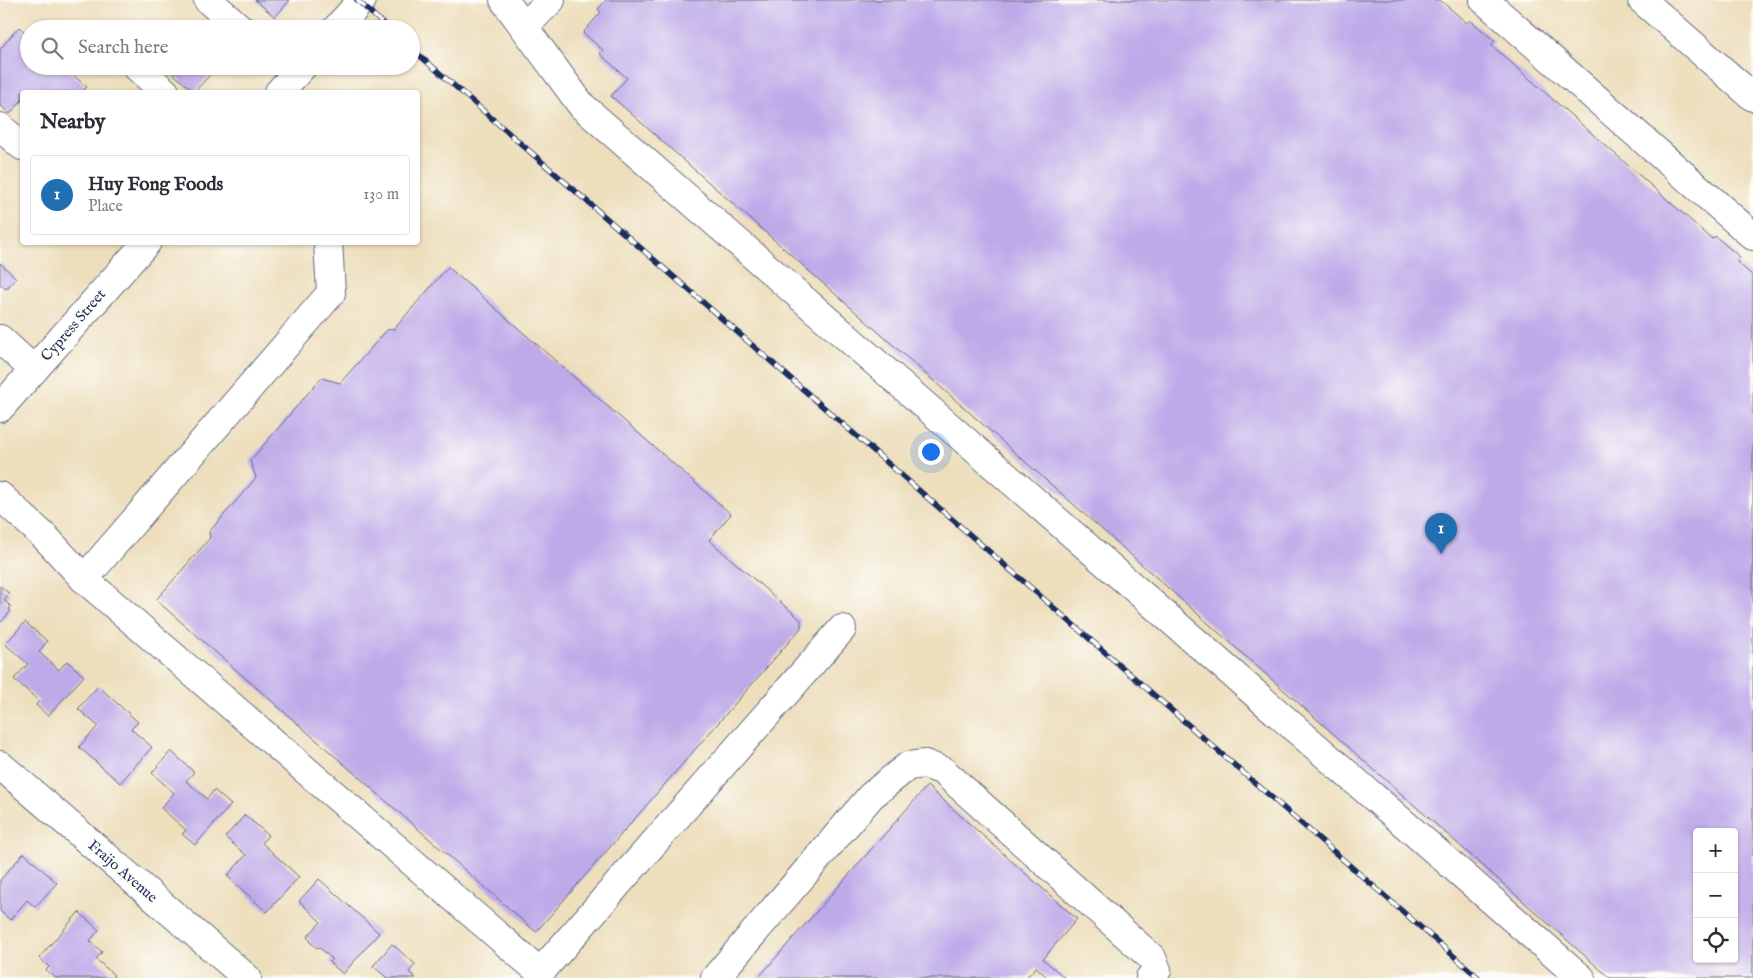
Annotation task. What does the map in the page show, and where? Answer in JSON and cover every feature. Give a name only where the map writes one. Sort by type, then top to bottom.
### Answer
[{"type":"street","points":[[208,0],[231,20]]},
{"type":"street","points":[[344,20],[362,0]]},
{"type":"street","points":[[504,0],[582,106],[1581,978]]},
{"type":"street","points":[[524,27],[551,0]]},
{"type":"street","points":[[1484,0],[1753,236]]},
{"type":"street","points":[[1642,0],[1753,97]]},
{"type":"street","points":[[146,75],[163,90]]},
{"type":"street","points":[[0,127],[20,144]]},
{"type":"street","name":"Cypress Street","points":[[0,408],[144,245]]},
{"type":"street","points":[[84,579],[331,293],[328,245]]},
{"type":"street","points":[[0,339],[34,370]]},
{"type":"street","points":[[0,496],[47,539],[84,579],[534,967],[541,969],[544,968],[842,629]]},
{"type":"street","points":[[715,978],[871,796],[908,766],[925,764],[943,771],[1152,958],[1157,970],[1150,978]]},
{"type":"street","name":"Fraijo Avenue","points":[[0,765],[247,978]]},
{"type":"building","points":[[255,0],[290,0],[275,17]]},
{"type":"building","points":[[606,0],[1440,0],[1467,23],[1470,20],[1495,41],[1491,45],[1712,239],[1715,236],[1740,257],[1737,262],[1753,276],[1753,978],[1610,978],[611,96],[627,78],[600,54],[603,50],[583,33],[601,12],[598,9]]},
{"type":"building","points":[[19,27],[20,75],[73,75],[87,87],[84,90],[20,90],[20,102],[10,114],[0,105],[0,49]]},
{"type":"building","points":[[175,75],[210,75],[196,90],[192,90]]},
{"type":"building","points":[[0,263],[16,278],[6,289],[0,284]]},
{"type":"building","points":[[448,267],[731,514],[709,540],[801,620],[801,628],[536,932],[156,600],[210,538],[209,532],[256,478],[250,461],[321,378],[340,383],[387,330],[394,329]]},
{"type":"building","points":[[0,586],[10,594],[4,600],[11,607],[9,609],[11,611],[0,623]]},
{"type":"building","points":[[25,622],[47,641],[39,652],[59,670],[67,661],[84,676],[48,716],[36,705],[39,701],[14,679],[28,664],[5,644]]},
{"type":"building","points":[[98,686],[138,722],[131,729],[152,747],[120,783],[79,747],[98,726],[78,709]]},
{"type":"building","points":[[171,751],[194,772],[186,781],[207,799],[214,790],[231,805],[195,845],[182,834],[186,830],[161,808],[174,793],[152,773]]},
{"type":"building","points":[[927,786],[1077,919],[1043,959],[1065,978],[1048,978],[1036,967],[1026,978],[758,978]]},
{"type":"building","points":[[245,815],[268,835],[262,843],[299,877],[267,912],[227,876],[246,855],[225,837]]},
{"type":"building","points":[[24,853],[57,883],[35,907],[27,900],[10,920],[0,911],[0,880]]},
{"type":"building","points":[[319,879],[379,933],[343,974],[329,962],[332,959],[319,947],[317,948],[310,942],[307,937],[321,922],[299,901]]},
{"type":"building","points":[[79,912],[99,930],[90,941],[102,952],[96,959],[114,975],[112,978],[56,978],[46,970],[49,967],[39,958]]},
{"type":"building","points":[[392,944],[415,964],[409,972],[416,978],[387,978],[373,966]]},
{"type":"railway","points":[[357,0],[379,20]]},
{"type":"railway","points":[[420,56],[1479,978]]},
{"type":"place","name":"Huy Fong Foods","points":[[1441,554]]}]
